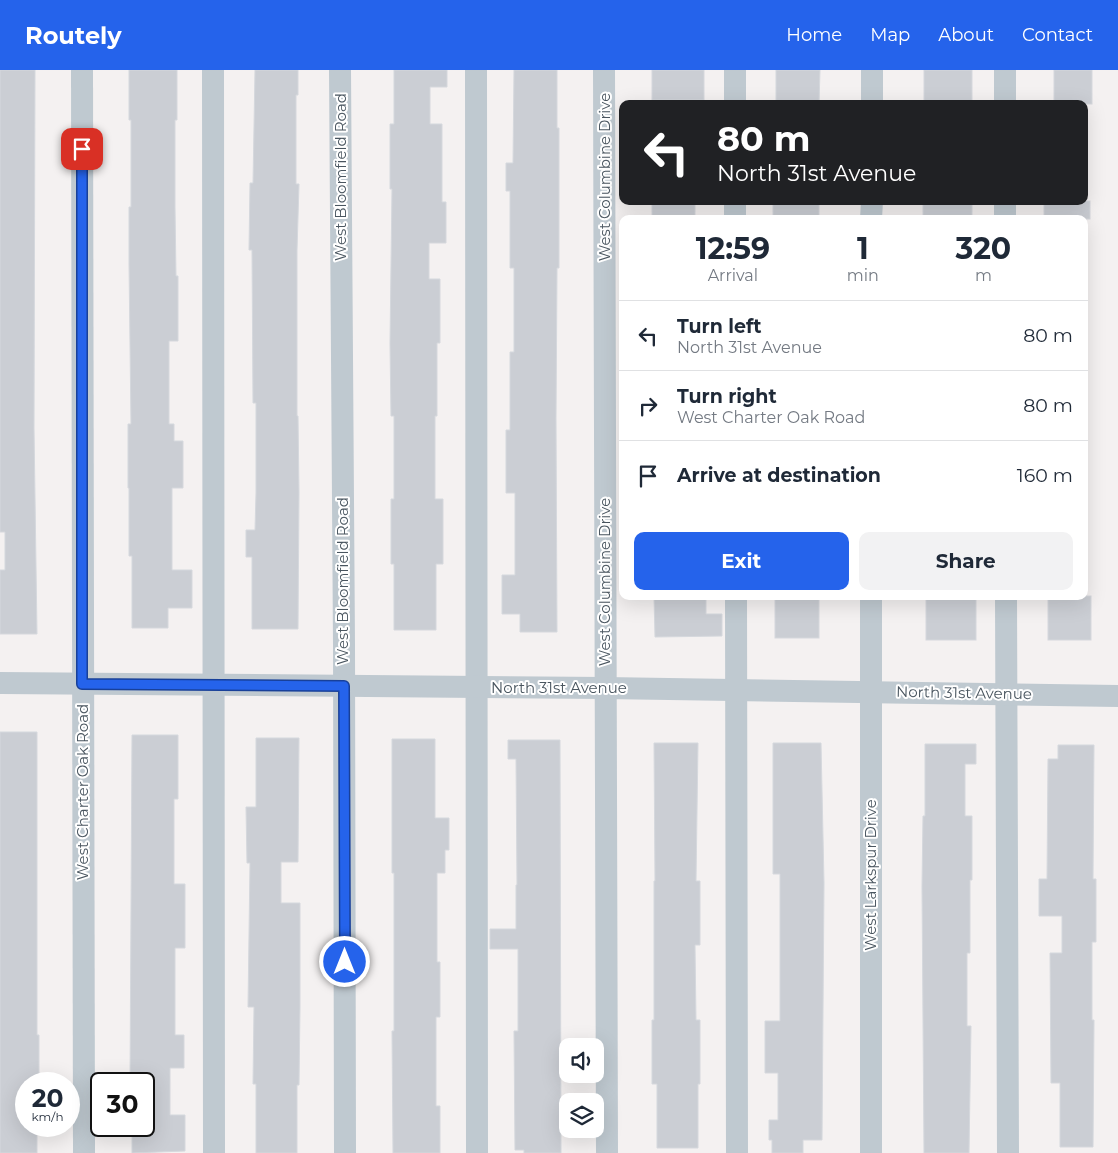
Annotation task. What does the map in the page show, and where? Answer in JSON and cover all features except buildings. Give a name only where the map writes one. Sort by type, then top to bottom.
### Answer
[{"type":"street","name":"West Charter Oak Road","points":[[82,70],[84,1153]]},
{"type":"street","points":[[213,70],[214,1153]]},
{"type":"street","name":"West Bloomfield Road","points":[[340,70],[345,1153]]},
{"type":"street","points":[[476,70],[475,687],[477,1153]]},
{"type":"street","name":"West Columbine Drive","points":[[604,70],[607,1153]]},
{"type":"street","points":[[735,70],[735,100]]},
{"type":"street","points":[[872,70],[872,100]]},
{"type":"street","points":[[1005,70],[1005,100]]},
{"type":"street","points":[[736,600],[737,1153]]},
{"type":"street","name":"West Larkspur Drive","points":[[871,600],[871,1153]]},
{"type":"street","points":[[1006,600],[1008,1153]]},
{"type":"street","name":"North 31st Avenue","points":[[0,683],[605,688],[1118,696]]},
{"type":"route","points":[[82,149],[82,684],[344,686],[345,962]]}]
